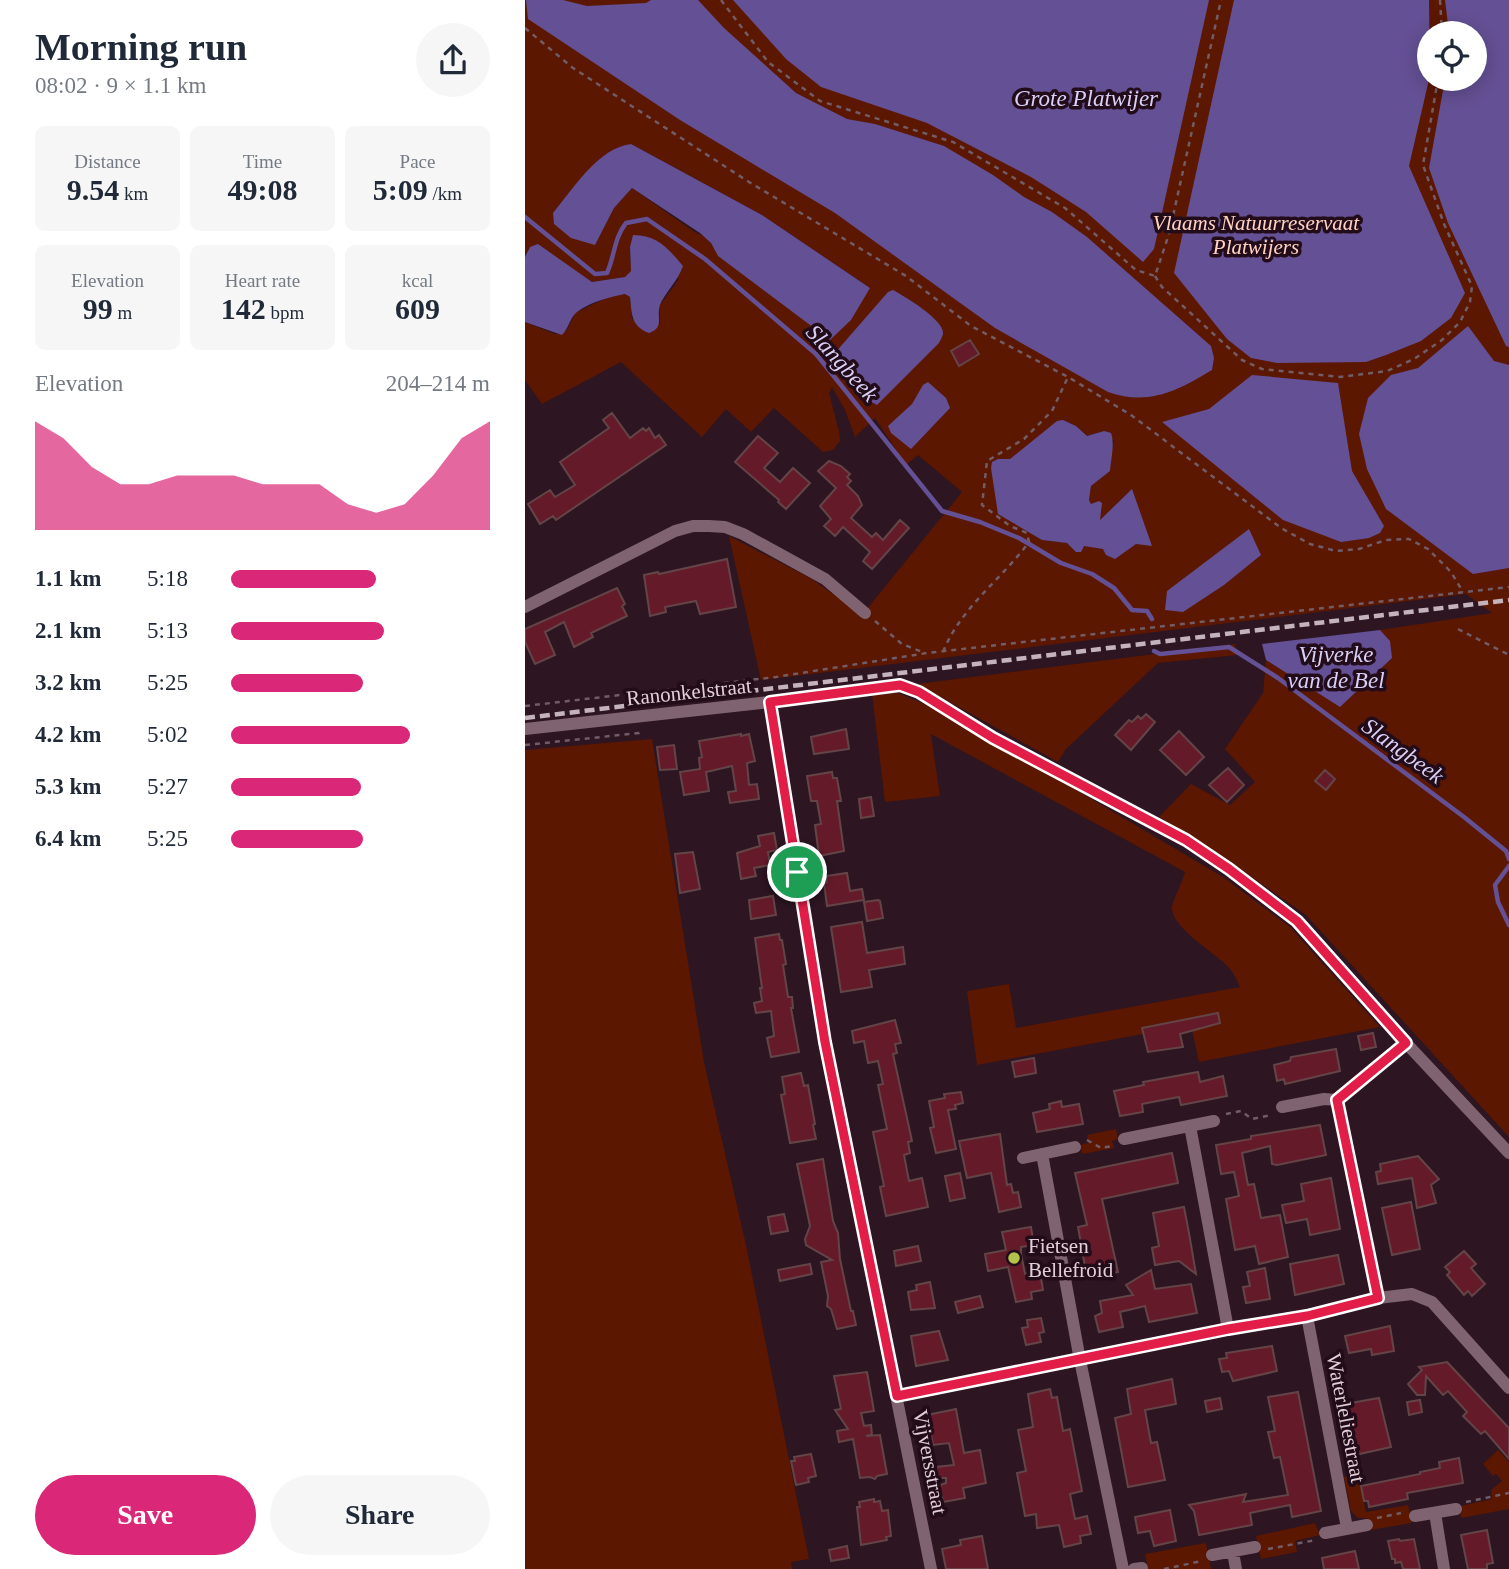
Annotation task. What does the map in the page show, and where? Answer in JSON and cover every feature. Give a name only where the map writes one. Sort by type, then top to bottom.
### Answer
[{"type":"street","points":[[525,607],[674,531],[694,526],[709,526],[725,527],[743,534],[785,556],[825,579],[865,612]]},
{"type":"street","name":"Ranonkelstraat","points":[[525,729],[900,685],[919,692],[993,738],[1186,840],[1229,869],[1297,921],[1406,1043]]},
{"type":"street","name":"Vijversstraat","points":[[770,702],[825,1042],[931,1569]]},
{"type":"street","points":[[1282,1107],[1324,1099],[1337,1100],[1406,1043],[1509,1153]]},
{"type":"street","points":[[1337,1100],[1378,1298]]},
{"type":"street","points":[[1124,1139],[1214,1121]]},
{"type":"street","points":[[1191,1126],[1228,1329]]},
{"type":"street","points":[[1023,1158],[1075,1147]]},
{"type":"street","points":[[1042,1154],[1080,1360],[1123,1569]]},
{"type":"street","points":[[897,1396],[1228,1329],[1307,1316],[1378,1298],[1412,1294],[1432,1302],[1509,1388]]},
{"type":"street","name":"Waterleliestraat","points":[[1307,1316],[1347,1528]]},
{"type":"street","points":[[1415,1516],[1456,1509]]},
{"type":"street","points":[[1435,1513],[1444,1569]]},
{"type":"street","points":[[1325,1533],[1367,1525]]},
{"type":"street","points":[[1212,1556],[1255,1547]]},
{"type":"street","points":[[1233,1552],[1236,1569]]},
{"type":"path","points":[[721,0],[768,62],[820,101],[953,142],[1065,208],[1136,270],[1155,276],[1162,287],[1242,360],[1262,369],[1340,377],[1387,371],[1413,359],[1442,340],[1461,322],[1470,303],[1472,286],[1444,224],[1423,166],[1436,91]]},
{"type":"path","points":[[1155,276],[1169,234],[1221,0]]},
{"type":"path","points":[[1440,0],[1441,21]]},
{"type":"path","points":[[525,28],[573,68],[749,182],[906,276],[971,326],[1068,377],[1131,415],[1192,458],[1281,528],[1310,544],[1336,551],[1359,549],[1386,540],[1409,539],[1428,549],[1451,572],[1463,592]]},
{"type":"path","points":[[943,652],[962,615],[1016,560],[1029,542],[1027,533],[1010,526],[982,505],[987,461],[1024,439],[1052,411],[1068,377]]},
{"type":"path","points":[[525,706],[776,677],[927,653],[1509,587]]},
{"type":"path","points":[[865,612],[902,644],[927,653]]},
{"type":"path","points":[[1458,629],[1509,655]]},
{"type":"path","points":[[1214,1121],[1217,1115],[1241,1111],[1252,1119],[1274,1114],[1282,1107]]},
{"type":"path","points":[[1075,1147],[1089,1140],[1101,1147],[1117,1145],[1124,1139]]},
{"type":"path","points":[[1456,1509],[1460,1503],[1509,1493]]},
{"type":"path","points":[[1367,1525],[1370,1519],[1406,1512],[1415,1516]]},
{"type":"path","points":[[1255,1547],[1261,1550],[1297,1544],[1321,1539],[1325,1533]]},
{"type":"path","points":[[1164,1569],[1207,1560],[1212,1556]]},
{"type":"green space","name":"Vlaams Natuurreservaat Platwijers","points":[[525,0],[1509,0],[1509,1137],[1306,915],[1159,817],[1191,784],[1230,805],[1255,782],[1225,749],[1263,693],[1266,660],[1340,706],[1392,658],[1380,630],[1492,613],[1466,594],[761,680],[729,536],[812,579],[862,615],[962,492],[918,455],[906,465],[875,418],[855,437],[845,410],[832,387],[829,393],[840,441],[833,450],[823,452],[774,408],[751,432],[726,409],[702,437],[621,362],[542,404],[525,380],[525,322],[555,334],[567,330],[575,313],[608,297],[625,294],[630,297],[632,319],[660,324],[660,305],[679,279],[630,247],[631,271],[625,277],[592,282],[530,247],[525,257]],"holes":[[[631,144],[762,215],[870,288],[830,339],[718,256],[703,236],[632,188],[614,208],[595,245]],[[1063,420],[1076,426],[1087,436],[1104,431],[1114,441],[1110,471],[1091,486],[1089,500],[1100,520],[1131,490],[1143,544],[1136,544],[1123,551],[1042,540],[991,468],[993,462],[1010,459]]]},
{"type":"green space","points":[[1235,644],[1237,655],[1158,663],[1066,749],[1058,762],[917,684]]},
{"type":"green space","points":[[898,693],[946,713],[1223,877],[1290,927],[1380,1027],[1199,1062],[1191,1025],[977,1065],[967,991],[1009,984],[1016,1028],[1240,987],[1229,968],[1187,933],[1174,917],[1172,905],[1185,872],[931,734],[940,796],[885,802],[872,694]]},
{"type":"green space","points":[[652,739],[704,1062],[746,1245],[809,1559],[791,1562],[792,1569],[525,1569],[525,750]]},
{"type":"green space","points":[[1116,1129],[1118,1139],[1112,1141],[1114,1148],[1082,1154],[1080,1145],[1088,1143],[1087,1135]]},
{"type":"green space","points":[[1498,1450],[1509,1462],[1509,1509],[1461,1518],[1460,1506],[1492,1499],[1491,1490],[1502,1481],[1496,1474],[1493,1476],[1483,1464]]},
{"type":"green space","points":[[1358,1475],[1366,1512],[1408,1505],[1412,1523],[1370,1530],[1367,1518],[1358,1518],[1351,1511],[1344,1477]]},
{"type":"green space","points":[[1315,1523],[1320,1535],[1295,1541],[1297,1552],[1261,1559],[1256,1536]]},
{"type":"green space","points":[[1206,1543],[1211,1569],[1148,1569],[1145,1554]]},
{"type":"water","points":[[526,0],[563,0],[587,6],[646,3],[651,0],[698,0],[724,28],[796,93],[847,119],[875,124],[944,146],[1052,212],[1087,237],[1211,346],[1214,358],[1212,370],[1175,390],[1150,397],[1123,396],[1108,392],[995,328],[835,213],[680,120],[528,19]]},
{"type":"water","name":"Grote Platwijer","points":[[733,0],[1209,0],[1154,249],[1143,262],[1086,212],[1031,177],[927,123],[821,87],[786,59]]},
{"type":"water","points":[[1234,0],[1429,0],[1429,21],[1417,21],[1417,91],[1426,91],[1409,166],[1465,293],[1451,318],[1421,341],[1366,362],[1277,363],[1251,358],[1227,339],[1174,273]]},
{"type":"water","points":[[1445,0],[1509,0],[1509,347],[1506,346],[1448,223],[1429,168],[1443,91],[1487,91],[1487,21],[1448,21]]},
{"type":"water","points":[[631,144],[762,215],[870,288],[851,320],[830,340],[718,256],[711,243],[700,233],[632,188],[614,208],[595,245],[571,238],[554,224],[553,213],[587,171],[608,153]]},
{"type":"water","points":[[633,235],[655,240],[683,266],[660,305],[658,325],[654,331],[649,333],[639,327],[632,314],[630,297],[625,294],[582,308],[562,335],[525,322],[525,257],[530,247],[538,244],[592,282],[625,277],[631,271],[630,247]]},
{"type":"water","points":[[893,290],[938,322],[943,334],[939,344],[877,405],[866,399],[834,354],[888,292]]},
{"type":"water","points":[[1468,326],[1494,361],[1509,365],[1509,568],[1473,574],[1386,509],[1367,469],[1359,434],[1368,398],[1391,375],[1418,368]]},
{"type":"water","points":[[1252,375],[1338,383],[1352,471],[1384,526],[1380,533],[1369,538],[1341,542],[1283,520],[1162,422],[1209,409]]},
{"type":"water","points":[[928,382],[946,398],[950,408],[911,449],[891,433],[888,426],[912,404],[923,385]]},
{"type":"water","points":[[1063,420],[1076,426],[1087,436],[1104,431],[1111,433],[1113,446],[1110,471],[1091,486],[1089,500],[1091,504],[1099,501],[1102,503],[1100,520],[1132,489],[1152,546],[1136,544],[1115,559],[1106,555],[1103,549],[1084,546],[1081,552],[1076,552],[1067,543],[1042,540],[998,514],[992,462],[1010,459],[1057,421]]},
{"type":"water","points":[[1249,529],[1261,555],[1224,585],[1183,612],[1165,610],[1167,591]]},
{"type":"water","name":"Vijverke van de Bel","points":[[1380,630],[1390,641],[1392,658],[1340,707],[1266,660],[1262,644]]},
{"type":"building","points":[[970,340],[979,354],[959,366],[951,351]]},
{"type":"building","points":[[612,413],[630,438],[643,428],[646,431],[649,428],[655,438],[659,435],[666,445],[556,520],[553,516],[540,524],[528,504],[550,490],[555,497],[575,485],[560,462],[609,428],[603,420]]},
{"type":"building","points":[[758,436],[778,453],[764,468],[780,482],[793,468],[810,483],[786,509],[735,462]]},
{"type":"building","points":[[829,461],[850,474],[847,477],[851,481],[847,485],[858,496],[862,505],[851,518],[872,537],[876,533],[883,540],[900,520],[909,528],[872,569],[863,561],[870,552],[843,527],[835,536],[824,526],[831,519],[820,506],[836,488],[818,471]]},
{"type":"building","points":[[727,559],[736,607],[700,614],[696,601],[665,607],[666,612],[650,616],[644,575]]},
{"type":"building","points":[[617,588],[625,604],[622,606],[627,616],[591,633],[593,637],[574,647],[564,622],[545,632],[555,655],[535,664],[525,642],[525,629]]},
{"type":"building","points":[[1146,714],[1155,722],[1131,750],[1115,735],[1129,720],[1132,722],[1138,716],[1141,719]]},
{"type":"building","points":[[846,729],[849,749],[814,754],[811,737]]},
{"type":"building","points":[[1179,731],[1204,757],[1186,775],[1160,750]]},
{"type":"building","points":[[749,734],[755,761],[747,763],[749,785],[757,784],[759,799],[730,803],[728,792],[736,791],[732,766],[706,772],[709,791],[684,795],[680,772],[700,769],[699,758],[702,757],[699,741]]},
{"type":"building","points":[[674,745],[677,769],[660,770],[657,747]]},
{"type":"building","points":[[1228,768],[1244,785],[1227,802],[1209,785]]},
{"type":"building","points":[[1325,770],[1335,779],[1326,790],[1315,781]]},
{"type":"building","points":[[832,772],[833,778],[837,778],[841,801],[837,801],[844,851],[819,856],[815,825],[821,824],[817,801],[811,801],[807,776]]},
{"type":"building","points":[[871,797],[874,816],[861,818],[859,799]]},
{"type":"building","points":[[774,833],[777,850],[768,852],[770,865],[754,868],[756,876],[741,879],[737,853],[760,846],[758,836]]},
{"type":"building","points":[[693,852],[700,889],[680,893],[675,854]]},
{"type":"building","points":[[847,873],[850,891],[862,889],[864,900],[827,906],[824,883],[827,882],[826,876]]},
{"type":"building","points":[[773,896],[776,915],[751,919],[749,900]]},
{"type":"building","points":[[878,900],[883,918],[867,921],[864,902]]},
{"type":"building","points":[[862,922],[867,953],[903,947],[905,964],[869,970],[872,987],[841,992],[831,927]]},
{"type":"building","points":[[779,934],[786,964],[783,965],[788,997],[792,997],[791,1008],[799,1052],[771,1057],[767,1038],[774,1036],[771,1011],[756,1013],[754,1003],[762,1001],[755,938]]},
{"type":"building","points":[[1218,1013],[1220,1023],[1180,1034],[1183,1047],[1148,1052],[1142,1028]]},
{"type":"building","points":[[895,1020],[901,1043],[895,1044],[897,1053],[893,1054],[912,1141],[908,1142],[910,1153],[904,1155],[909,1181],[922,1178],[928,1207],[886,1216],[880,1187],[884,1186],[873,1132],[887,1129],[878,1085],[883,1084],[878,1061],[868,1063],[864,1041],[854,1043],[852,1031]]},
{"type":"building","points":[[1373,1033],[1376,1047],[1361,1050],[1358,1036]]},
{"type":"building","points":[[1336,1049],[1340,1071],[1285,1084],[1284,1079],[1277,1081],[1274,1065],[1290,1061],[1291,1057]]},
{"type":"building","points":[[1034,1058],[1036,1073],[1015,1077],[1012,1062]]},
{"type":"building","points":[[1198,1072],[1200,1082],[1223,1076],[1227,1096],[1181,1105],[1179,1097],[1168,1099],[1142,1104],[1143,1112],[1120,1116],[1114,1091],[1144,1085],[1143,1082]]},
{"type":"building","points":[[801,1073],[804,1086],[808,1085],[816,1139],[790,1143],[781,1095],[785,1094],[782,1077]]},
{"type":"building","points":[[961,1092],[963,1103],[955,1105],[956,1109],[948,1110],[956,1149],[936,1153],[930,1128],[934,1127],[929,1101],[945,1098],[944,1094]]},
{"type":"building","points":[[1061,1101],[1062,1107],[1079,1104],[1083,1124],[1037,1132],[1033,1113],[1050,1109],[1049,1104]]},
{"type":"building","points":[[1320,1125],[1326,1155],[1277,1165],[1272,1164],[1270,1146],[1242,1153],[1248,1185],[1254,1184],[1261,1218],[1280,1215],[1288,1257],[1259,1264],[1255,1246],[1235,1250],[1226,1199],[1239,1196],[1234,1172],[1221,1174],[1216,1145],[1251,1139],[1251,1136]]},
{"type":"building","points":[[1000,1134],[1007,1185],[1011,1184],[1013,1193],[1018,1192],[1021,1207],[999,1212],[991,1173],[967,1178],[959,1141]]},
{"type":"building","points":[[1172,1153],[1178,1183],[1102,1199],[1118,1272],[1087,1278],[1078,1227],[1087,1225],[1075,1173]]},
{"type":"building","points":[[1418,1156],[1439,1179],[1431,1185],[1436,1203],[1417,1208],[1412,1178],[1378,1184],[1376,1172],[1381,1171],[1380,1164]]},
{"type":"building","points":[[823,1159],[833,1221],[838,1233],[840,1259],[856,1325],[837,1329],[831,1309],[827,1306],[828,1296],[821,1262],[832,1260],[806,1245],[805,1239],[810,1226],[797,1164]]},
{"type":"building","points":[[960,1173],[965,1198],[950,1201],[945,1176]]},
{"type":"building","points":[[1331,1178],[1340,1229],[1310,1235],[1307,1219],[1286,1223],[1282,1205],[1304,1201],[1301,1184]]},
{"type":"building","points":[[1411,1202],[1420,1249],[1392,1255],[1382,1208]]},
{"type":"building","points":[[1184,1207],[1196,1274],[1179,1261],[1155,1265],[1152,1248],[1159,1246],[1153,1213]]},
{"type":"building","points":[[784,1214],[788,1231],[771,1234],[768,1217]]},
{"type":"building","points":[[1031,1227],[1034,1245],[1021,1247],[1021,1254],[1025,1274],[1040,1272],[1043,1290],[1031,1292],[1032,1299],[1016,1302],[1008,1267],[988,1271],[985,1254],[1006,1250],[1002,1232]]},
{"type":"building","points":[[918,1246],[921,1261],[896,1266],[894,1251]]},
{"type":"building","points":[[1464,1251],[1476,1264],[1471,1268],[1485,1284],[1472,1296],[1468,1291],[1464,1295],[1447,1275],[1450,1272],[1445,1267]]},
{"type":"building","points":[[1338,1255],[1344,1284],[1295,1295],[1290,1264]]},
{"type":"building","points":[[810,1264],[812,1274],[780,1281],[778,1270]]},
{"type":"building","points":[[1265,1268],[1270,1299],[1246,1303],[1243,1287],[1250,1286],[1247,1272]]},
{"type":"building","points":[[1151,1270],[1155,1289],[1191,1284],[1197,1313],[1149,1322],[1145,1306],[1120,1312],[1123,1327],[1099,1332],[1095,1316],[1102,1313],[1100,1301],[1133,1295],[1126,1285]]},
{"type":"building","points":[[930,1282],[935,1308],[911,1310],[908,1292],[917,1290],[916,1285]]},
{"type":"building","points":[[980,1296],[983,1307],[958,1313],[955,1302]]},
{"type":"building","points":[[1041,1318],[1044,1332],[1039,1333],[1041,1342],[1026,1345],[1022,1328],[1028,1327],[1027,1320]]},
{"type":"building","points":[[1390,1326],[1394,1351],[1372,1355],[1371,1349],[1349,1353],[1345,1336]]},
{"type":"building","points":[[939,1331],[948,1360],[916,1366],[911,1336]]},
{"type":"building","points":[[1272,1346],[1277,1371],[1233,1381],[1229,1371],[1222,1372],[1219,1359],[1227,1358],[1226,1353]]},
{"type":"building","points":[[1447,1362],[1509,1428],[1509,1459],[1485,1431],[1481,1434],[1463,1416],[1467,1412],[1448,1391],[1443,1395],[1426,1376],[1425,1395],[1417,1395],[1408,1384],[1422,1370],[1419,1367]]},
{"type":"building","points":[[867,1372],[874,1411],[861,1413],[864,1426],[871,1425],[872,1435],[866,1436],[880,1435],[887,1474],[875,1479],[860,1478],[853,1439],[839,1442],[837,1431],[848,1429],[835,1410],[841,1409],[834,1376]]},
{"type":"building","points":[[1172,1379],[1176,1404],[1145,1410],[1151,1443],[1157,1442],[1165,1480],[1128,1487],[1115,1418],[1131,1414],[1127,1389]]},
{"type":"building","points":[[1050,1389],[1052,1398],[1057,1397],[1063,1431],[1070,1429],[1082,1491],[1070,1494],[1075,1519],[1087,1516],[1091,1534],[1080,1536],[1081,1543],[1064,1547],[1059,1525],[1037,1528],[1036,1514],[1025,1516],[1017,1473],[1026,1471],[1018,1430],[1033,1427],[1028,1394]]},
{"type":"building","points":[[1298,1392],[1321,1511],[1292,1517],[1290,1505],[1250,1513],[1252,1525],[1199,1535],[1194,1511],[1189,1505],[1246,1494],[1243,1502],[1288,1495],[1280,1457],[1274,1458],[1268,1432],[1275,1431],[1268,1397]]},
{"type":"building","points":[[1220,1398],[1222,1409],[1207,1412],[1205,1401]]},
{"type":"building","points":[[1379,1398],[1391,1447],[1355,1455],[1345,1404]]},
{"type":"building","points":[[1420,1400],[1422,1412],[1409,1415],[1407,1402]]},
{"type":"building","points":[[956,1409],[964,1453],[980,1450],[986,1483],[963,1488],[965,1498],[943,1502],[940,1485],[946,1483],[946,1478],[938,1478],[936,1467],[954,1465],[949,1443],[933,1445],[927,1415]]},
{"type":"building","points":[[811,1454],[816,1476],[808,1478],[809,1482],[796,1485],[791,1461],[795,1461],[794,1457]]},
{"type":"building","points":[[1459,1458],[1463,1483],[1407,1493],[1408,1499],[1369,1507],[1368,1501],[1364,1501],[1361,1486],[1420,1474],[1440,1468],[1439,1462]]},
{"type":"building","points":[[874,1499],[874,1502],[880,1501],[882,1511],[888,1510],[891,1536],[886,1537],[887,1540],[861,1545],[857,1507],[860,1507],[859,1502]]},
{"type":"building","points":[[1170,1510],[1176,1541],[1154,1546],[1150,1531],[1138,1533],[1135,1517]]},
{"type":"building","points":[[1487,1530],[1493,1563],[1487,1564],[1487,1569],[1468,1569],[1461,1535]]},
{"type":"building","points":[[982,1536],[988,1569],[946,1569],[942,1549],[961,1545],[960,1540]]},
{"type":"building","points":[[1414,1539],[1420,1569],[1403,1569],[1401,1562],[1395,1563],[1395,1559],[1392,1559],[1388,1541]]},
{"type":"building","points":[[847,1546],[849,1558],[831,1561],[829,1550]]},
{"type":"building","points":[[1355,1551],[1359,1569],[1324,1569],[1322,1558]]},
{"type":"waterway","name":"Slangbeek","points":[[525,217],[595,274],[607,273],[619,235],[626,223],[647,219],[705,259],[816,354],[942,511],[980,522],[1019,538],[1061,563],[1092,574],[1114,588],[1132,610],[1147,611],[1152,619]]},
{"type":"waterway","name":"Slangbeek","points":[[1154,651],[1160,654],[1229,647],[1278,678],[1464,817],[1506,851],[1509,859]]},
{"type":"waterway","name":"Slangbeek","points":[[1509,866],[1495,885],[1498,902],[1509,925]]},
{"type":"railway","points":[[525,718],[1509,600]]},
{"type":"place","name":"Fietsen Bellefroid","points":[[1014,1258]]},
{"type":"route","points":[[900,685],[919,692],[993,738],[1186,840],[1229,869],[1297,921],[1406,1043],[1337,1100],[1378,1298],[1307,1316],[1228,1329],[897,1396],[825,1042],[797,872],[770,702],[900,685]]}]
